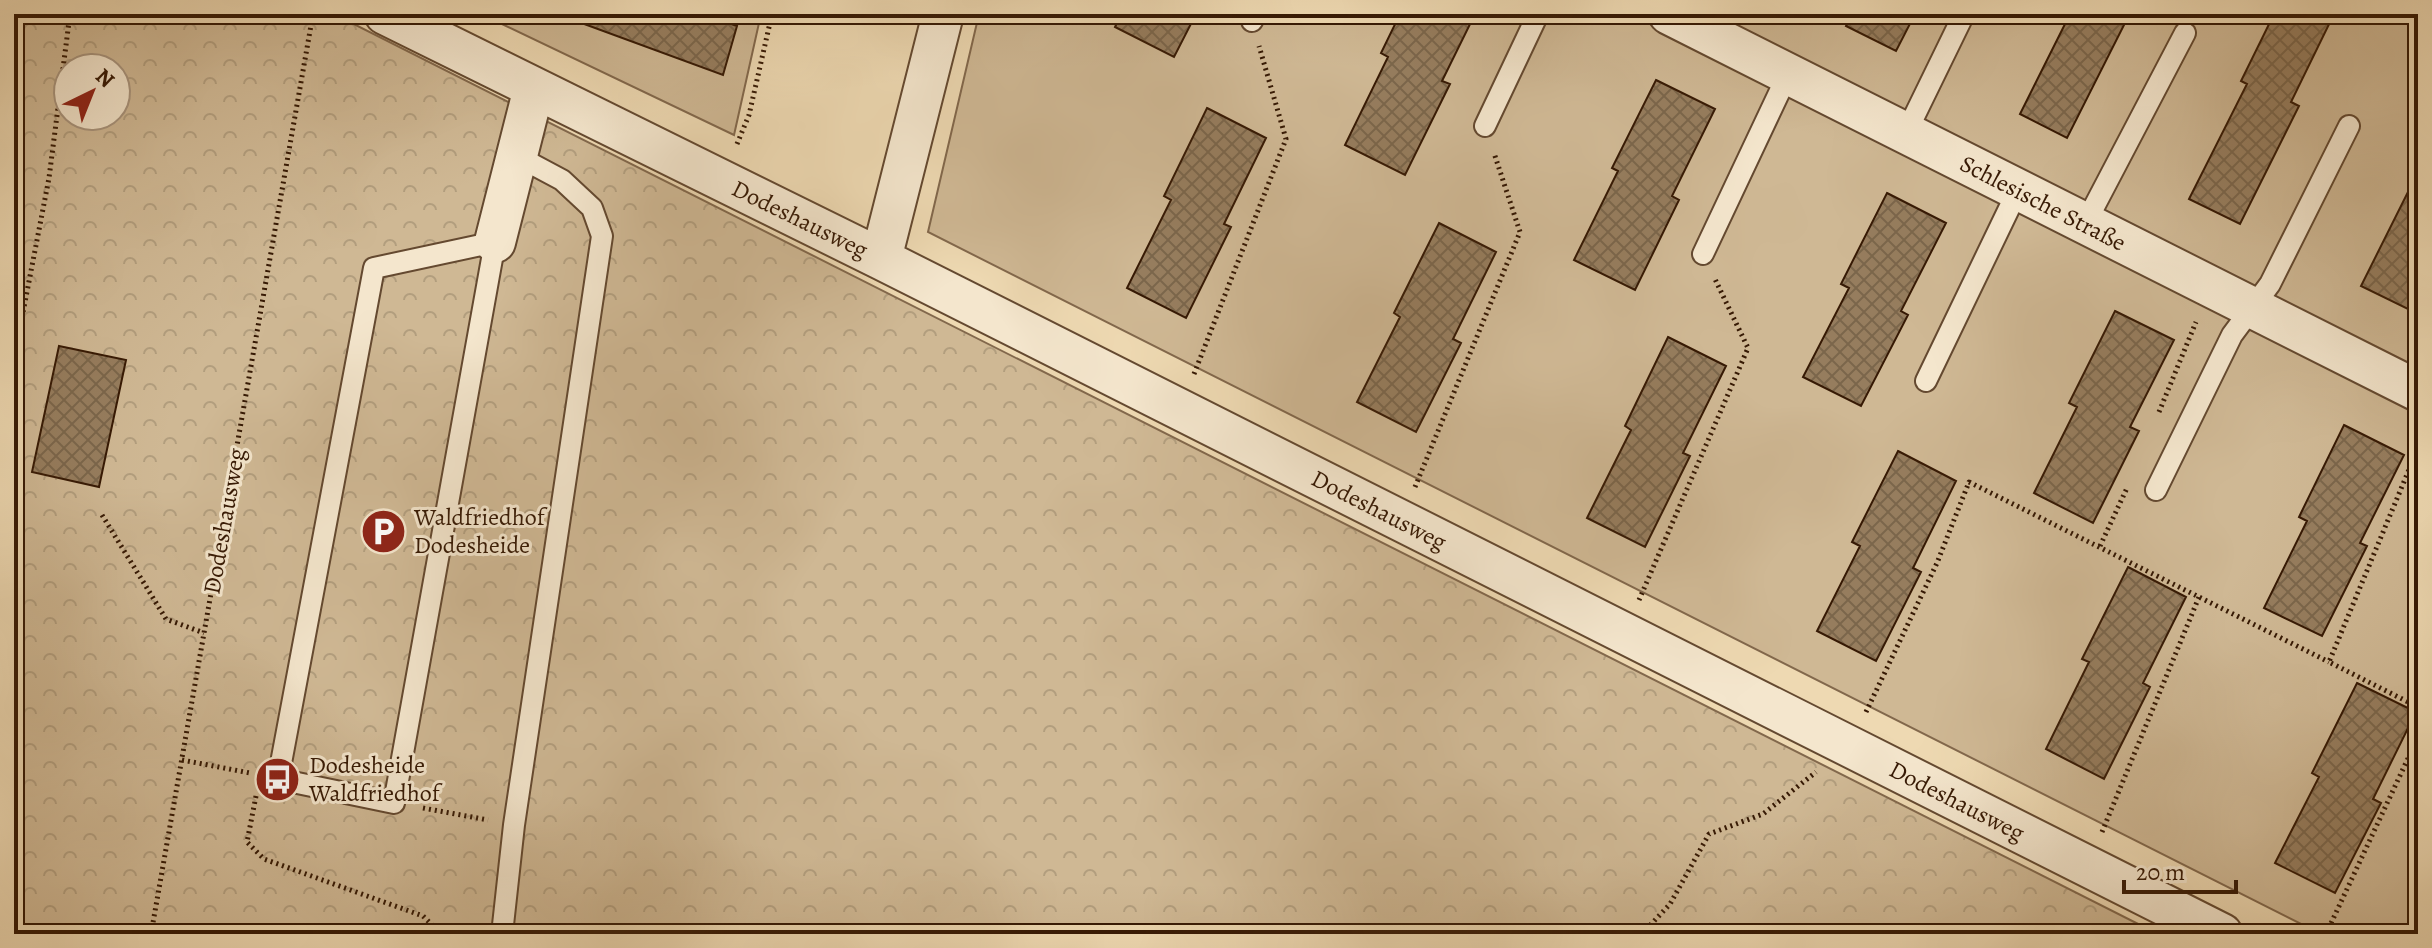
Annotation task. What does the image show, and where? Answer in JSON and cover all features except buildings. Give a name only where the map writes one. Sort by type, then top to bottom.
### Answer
[{"type":"street","name":"Dodeshausweg","points":[[385,14],[881,259],[1856,731],[2222,934]]},
{"type":"street","points":[[881,259],[943,14]]},
{"type":"street","name":"Schlesische Straße","points":[[1679,16],[2418,391]]},
{"type":"street","points":[[495,242],[534,88]]},
{"type":"lane","points":[[1485,126],[1538,14]]},
{"type":"lane","points":[[1906,133],[1964,14]]},
{"type":"lane","points":[[2085,224],[2185,33]]},
{"type":"lane","points":[[1703,254],[1788,74]]},
{"type":"lane","points":[[2156,490],[2232,335],[2270,284],[2349,126]]},
{"type":"lane","points":[[502,934],[514,825],[602,236],[592,208],[562,180],[517,156]]},
{"type":"lane","points":[[1926,381],[2018,190]]},
{"type":"lane","points":[[495,242],[394,803],[269,777],[374,268],[495,242]]},
{"type":"path","points":[[14,359],[49,178],[70,14]]},
{"type":"path","name":"Dodeshausweg","points":[[151,934],[313,14]]},
{"type":"path","points":[[722,181],[749,115],[772,18],[752,14]]},
{"type":"path","points":[[1192,381],[1286,139],[1254,18]]},
{"type":"path","points":[[1413,492],[1520,232],[1485,126]]},
{"type":"path","points":[[1638,603],[1748,348],[1703,254]]},
{"type":"path","points":[[2329,662],[2418,448]]},
{"type":"path","points":[[1642,934],[1670,904],[1709,834],[1763,814],[1856,731],[1937,563],[1969,482],[2418,707]]},
{"type":"path","points":[[102,515],[166,619],[204,633]]},
{"type":"path","points":[[2100,835],[2199,597]]},
{"type":"path","points":[[2326,934],[2418,737]]},
{"type":"path","points":[[182,760],[269,777],[247,842],[264,859],[423,916],[441,934]]},
{"type":"path","points":[[394,803],[514,825]]},
{"type":"green space","points":[[14,14],[334,14],[2158,934],[52,934],[14,922]]},
{"type":"green space","points":[[481,14],[761,14],[734,135]]},
{"type":"green space","points":[[979,14],[2418,14],[2418,934],[2321,934],[928,232]]},
{"type":"place","name":"Waldfriedhof Dodesheide","points":[[383,531]]},
{"type":"place","name":"Dodesheide Waldfriedhof","points":[[278,779]]}]
